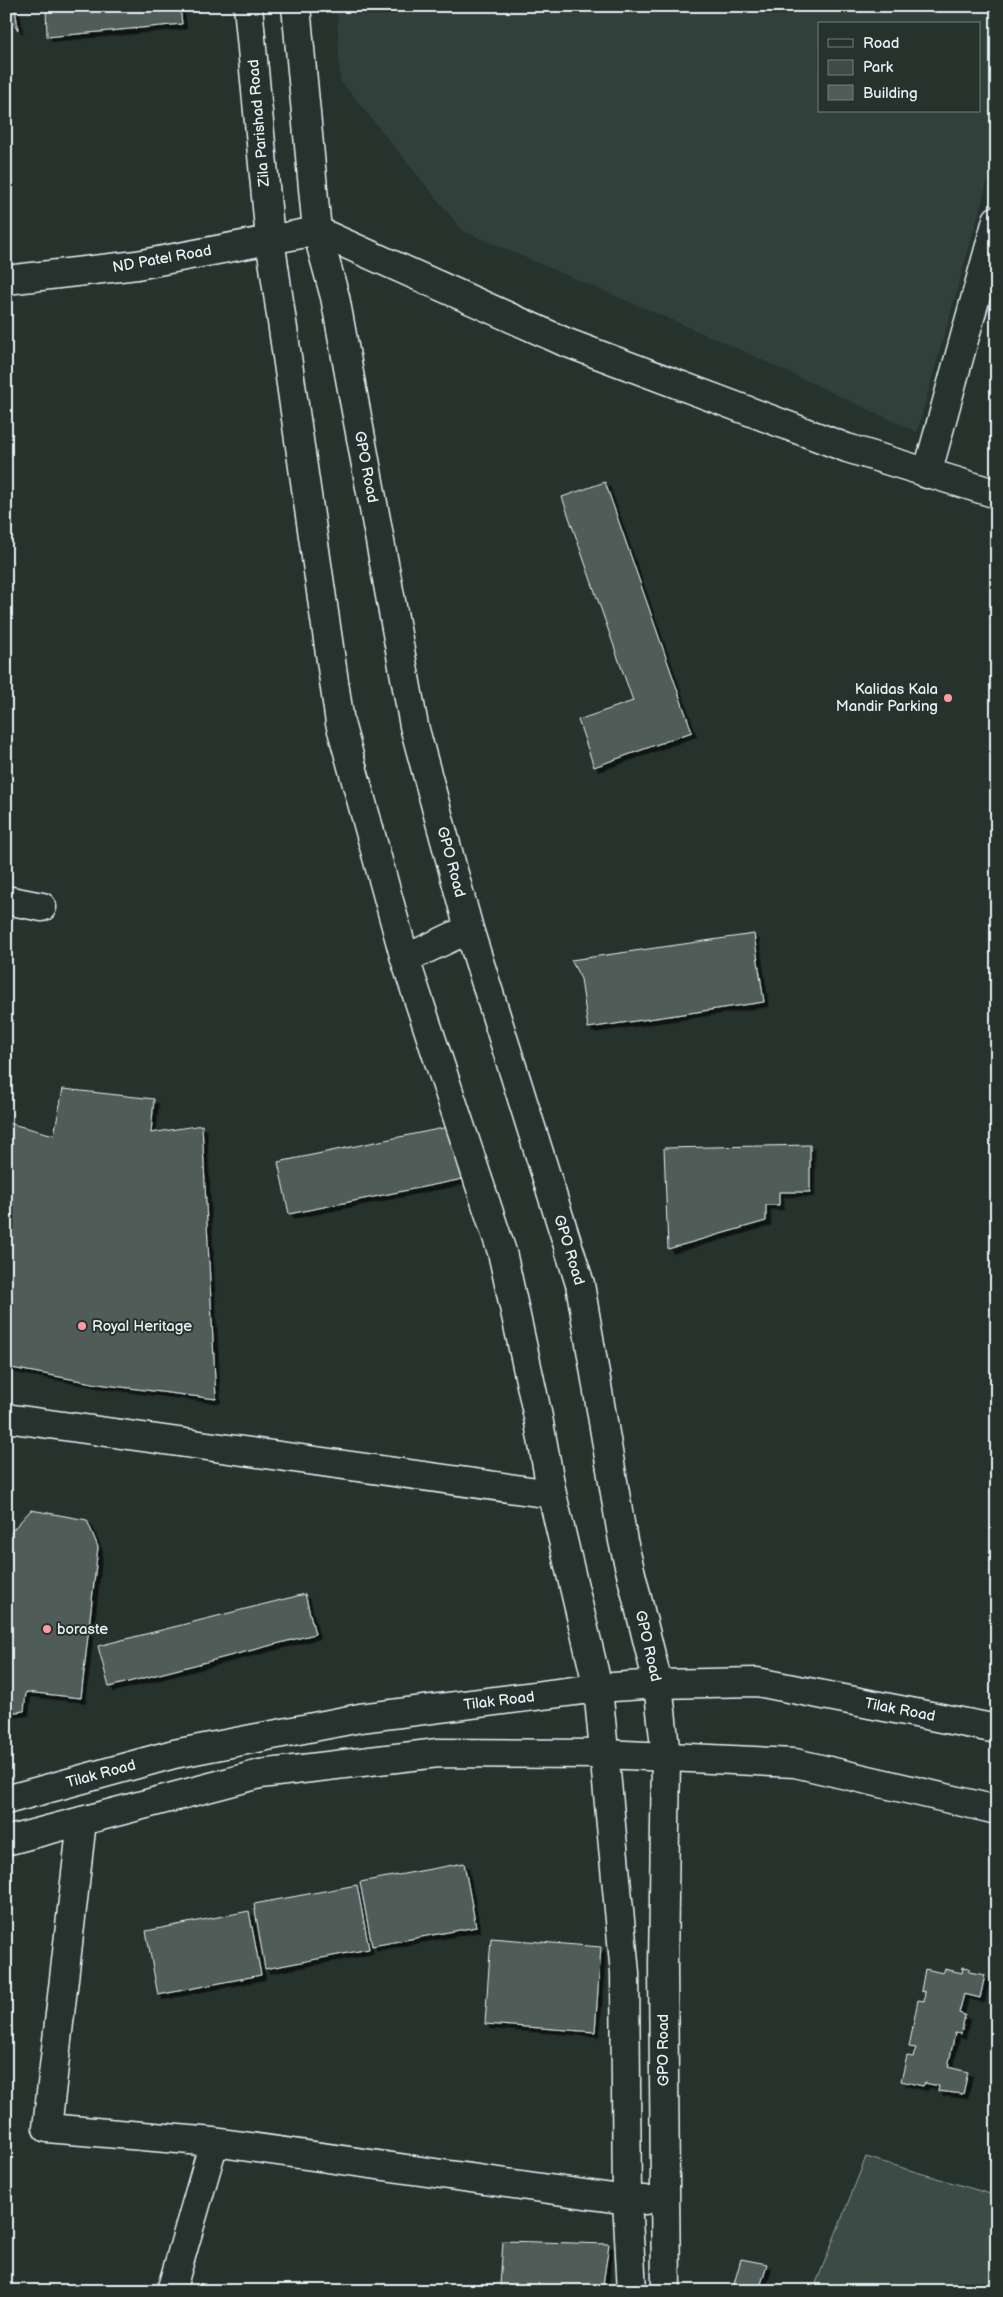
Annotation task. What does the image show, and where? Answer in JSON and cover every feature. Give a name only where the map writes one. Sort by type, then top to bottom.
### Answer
[{"type":"street","name":"Zila Parishad Road","points":[[248,6],[270,239]]},
{"type":"street","points":[[296,6],[318,231],[565,342],[847,448],[997,494]]},
{"type":"street","points":[[927,474],[997,220]]},
{"type":"street","name":"ND Patel Road","points":[[6,280],[137,265],[318,231]]},
{"type":"street","name":"GPO Road","points":[[318,231],[335,297],[414,726],[468,929],[580,1284],[623,1541],[658,1684],[666,1756],[663,2051],[666,2291]]},
{"type":"street","points":[[270,239],[340,724],[405,960],[502,1252],[536,1407],[552,1494],[598,1688],[625,1974],[627,2200],[632,2291]]},
{"type":"street","points":[[6,900],[42,907]]},
{"type":"street","points":[[405,960],[468,929]]},
{"type":"street","points":[[6,1418],[552,1494]]},
{"type":"street","name":"Tilak Road","points":[[6,1800],[174,1754],[360,1718],[598,1688],[658,1684],[757,1682],[997,1729]]},
{"type":"street","points":[[6,1842],[260,1774],[438,1753],[604,1754],[795,1763],[997,1810]]},
{"type":"street","points":[[82,1821],[47,2128],[214,2142],[627,2200],[665,2200]]},
{"type":"street","points":[[626,2052],[663,2051]]},
{"type":"street","points":[[172,2291],[214,2142]]},
{"type":"shaded area","points":[[337,6],[997,6],[997,148],[917,432],[721,341],[463,231],[340,80]]},
{"type":"green space","points":[[866,2157],[997,2196],[997,2291],[813,2291]]},
{"type":"building","points":[[6,6],[15,6],[18,30],[6,11]]},
{"type":"building","points":[[46,6],[180,6],[182,24],[47,37]]},
{"type":"building","points":[[605,482],[692,732],[594,767],[578,720],[633,701],[562,497]]},
{"type":"building","points":[[754,934],[764,1002],[588,1028],[581,979],[571,960]]},
{"type":"building","points":[[63,1089],[154,1099],[151,1133],[202,1125],[216,1399],[98,1384],[6,1367],[6,1137],[8,1123],[54,1135]]},
{"type":"building","points":[[453,1126],[463,1179],[289,1214],[278,1162]]},
{"type":"building","points":[[810,1145],[810,1192],[779,1192],[779,1205],[766,1205],[766,1221],[668,1249],[664,1148]]},
{"type":"building","name":"boraste","points":[[31,1510],[87,1520],[98,1547],[81,1698],[26,1692],[24,1711],[6,1713],[6,1566],[10,1533]]},
{"type":"building","points":[[305,1594],[315,1634],[109,1687],[98,1646]]},
{"type":"building","points":[[464,1863],[476,1927],[372,1946],[360,1882]]},
{"type":"building","points":[[357,1885],[369,1949],[265,1969],[254,1904]]},
{"type":"building","points":[[249,1911],[261,1975],[158,1995],[146,1931]]},
{"type":"building","points":[[491,1938],[601,1947],[595,2032],[485,2024]]},
{"type":"building","points":[[963,1967],[969,1968],[969,1972],[985,1975],[980,1998],[964,1994],[959,2013],[965,2015],[961,2034],[955,2033],[948,2067],[968,2072],[963,2094],[938,2091],[939,2086],[925,2083],[923,2086],[901,2081],[907,2056],[913,2057],[916,2048],[909,2047],[918,2000],[924,2001],[925,1992],[921,1991],[925,1969],[943,1973],[945,1969],[962,1973]]},
{"type":"building","points":[[503,2241],[609,2244],[602,2291],[500,2286]]},
{"type":"building","points":[[741,2259],[767,2264],[759,2291],[732,2291]]},
{"type":"place","name":"Kalidas Kala Mandir Parking","points":[[948,698]]},
{"type":"place","name":"Royal Heritage","points":[[82,1326]]},
{"type":"place","name":"boraste","points":[[47,1629]]}]
